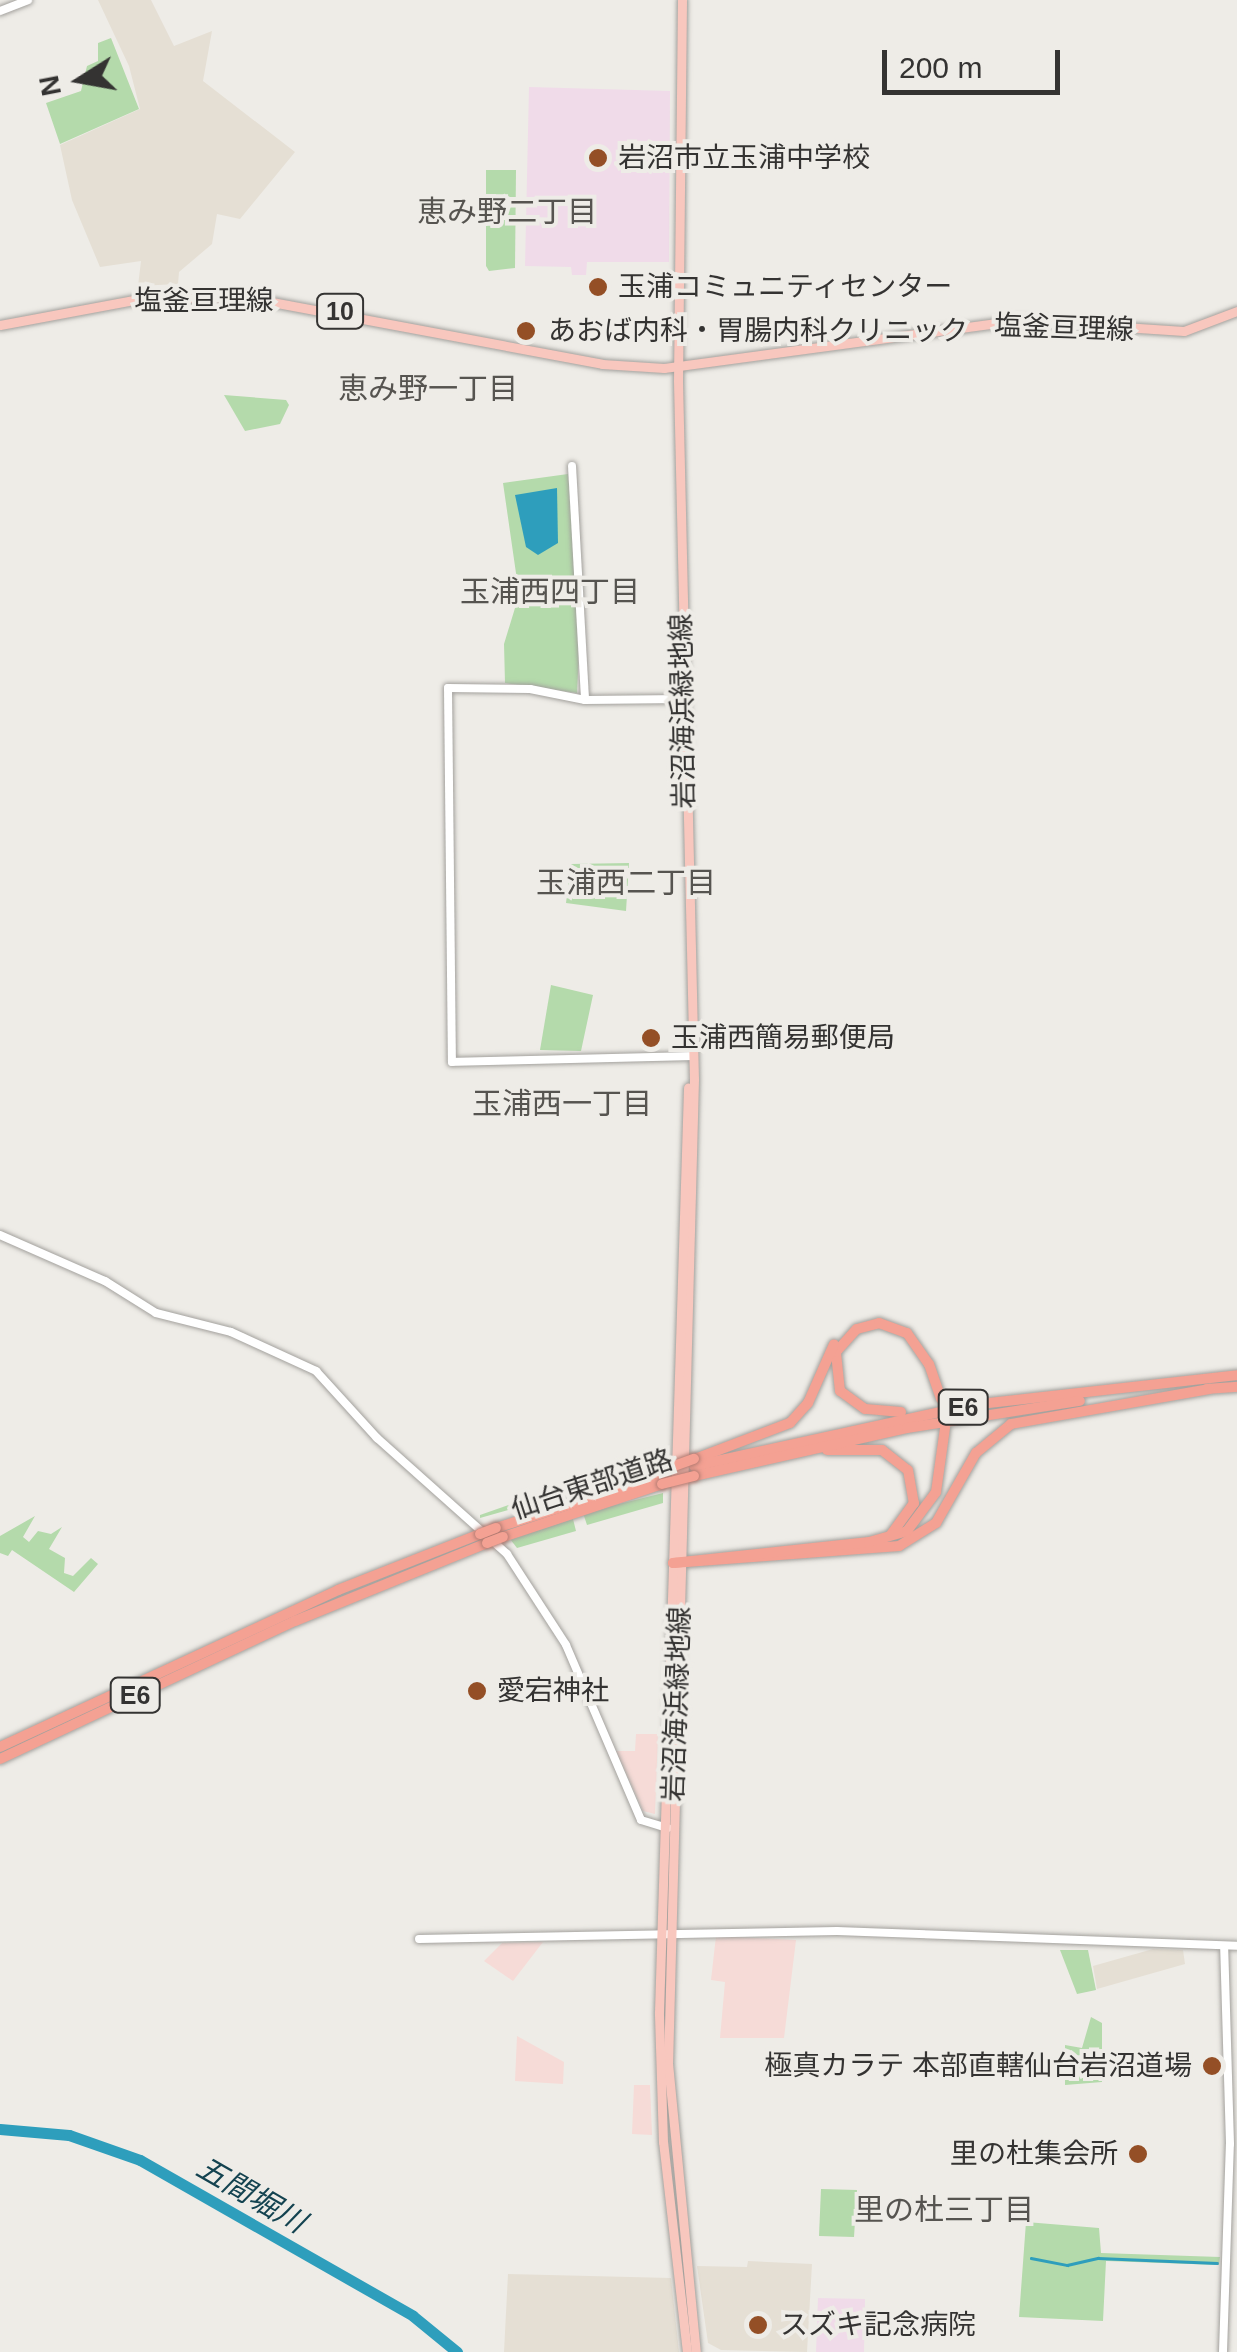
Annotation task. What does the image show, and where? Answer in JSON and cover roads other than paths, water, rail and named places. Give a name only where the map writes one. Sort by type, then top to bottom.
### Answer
[{"type":"highway","points":[[694,1467],[790,1423],[808,1403],[836,1340],[867,1318],[895,1320],[920,1338],[944,1399],[925,1356],[901,1329],[864,1325],[840,1344],[834,1369],[840,1391],[856,1406],[886,1414],[1117,1385]]},
{"type":"highway","name":"仙台東部道路","points":[[0,1747],[294,1615],[603,1492],[906,1417],[1117,1385],[1237,1375]]},
{"type":"highway","name":"仙台東部道路","points":[[694,1467],[969,1417],[1237,1388]]},
{"type":"highway","points":[[679,1563],[861,1553],[908,1541],[936,1523],[976,1453],[1011,1424],[1209,1389]]},
{"type":"highway","points":[[679,1563],[889,1538],[908,1531],[931,1504],[948,1427],[942,1494],[908,1541]]},
{"type":"highway","points":[[694,1467],[838,1449],[882,1450],[903,1463],[915,1493],[908,1518],[889,1538]]},
{"type":"highway","name":"仙台東部道路","points":[[500,1532],[663,1476]]},
{"type":"highway","name":"仙台東部道路","points":[[0,1758],[268,1627]]},
{"type":"main road","name":"岩沼海浜緑地線","points":[[682,0],[678,366],[690,1056],[661,2113],[686,2352]]},
{"type":"main road","name":"塩釜亘理線","points":[[0,325],[144,298],[245,297],[602,364],[678,366],[1018,320],[1184,331],[1237,312]]},
{"type":"main road","name":"岩沼海浜緑地線","points":[[665,1934],[670,2113],[696,2352]]},
{"type":"street","points":[[0,11],[28,0]]},
{"type":"street","points":[[572,466],[585,700]]},
{"type":"street","points":[[683,699],[585,700],[530,689],[448,688],[452,1062],[690,1056]]},
{"type":"street","points":[[0,1235],[105,1281],[156,1313],[242,1336],[316,1371],[378,1438],[507,1554],[566,1645],[641,1820],[668,1828]]},
{"type":"street","points":[[418,1939],[838,1932],[1237,1946]]},
{"type":"street","points":[[1223,2352],[1230,2144],[1224,1948]]},
{"type":"water","points":[[557,488],[558,543],[538,555],[526,547],[515,495]]},
{"type":"waterway","name":"五間堀川","points":[[0,2129],[69,2135],[140,2160],[413,2316],[457,2352]]},
{"type":"waterway","points":[[1031,2258],[1067,2265],[1098,2258],[1217,2263]]},
{"type":"tunnel","points":[[947,1398],[951,1427]]},
{"type":"place","name":"岩沼市立玉浦中学校","points":[[598,158]]},
{"type":"place","name":"玉浦コミュニティセンター","points":[[598,287]]},
{"type":"place","name":"あおば内科・胃腸内科クリニック","points":[[526,331]]},
{"type":"place","name":"玉浦西簡易郵便局","points":[[651,1038]]},
{"type":"place","name":"愛宕神社","points":[[477,1691]]},
{"type":"place","name":"極真カラテ 本部直轄仙台岩沼道場","points":[[1212,2066]]},
{"type":"place","name":"里の杜集会所","points":[[1138,2154]]},
{"type":"place","name":"スズキ記念病院","points":[[758,2325]]},
{"type":"district","name":"恵み野二丁目","points":[[507,212]]},
{"type":"district","name":"恵み野一丁目","points":[[428,389]]},
{"type":"district","name":"玉浦西四丁目","points":[[550,592]]},
{"type":"district","name":"玉浦西二丁目","points":[[626,883]]},
{"type":"district","name":"玉浦西一丁目","points":[[562,1104]]},
{"type":"district","name":"里の杜三丁目","points":[[944,2210]]}]
